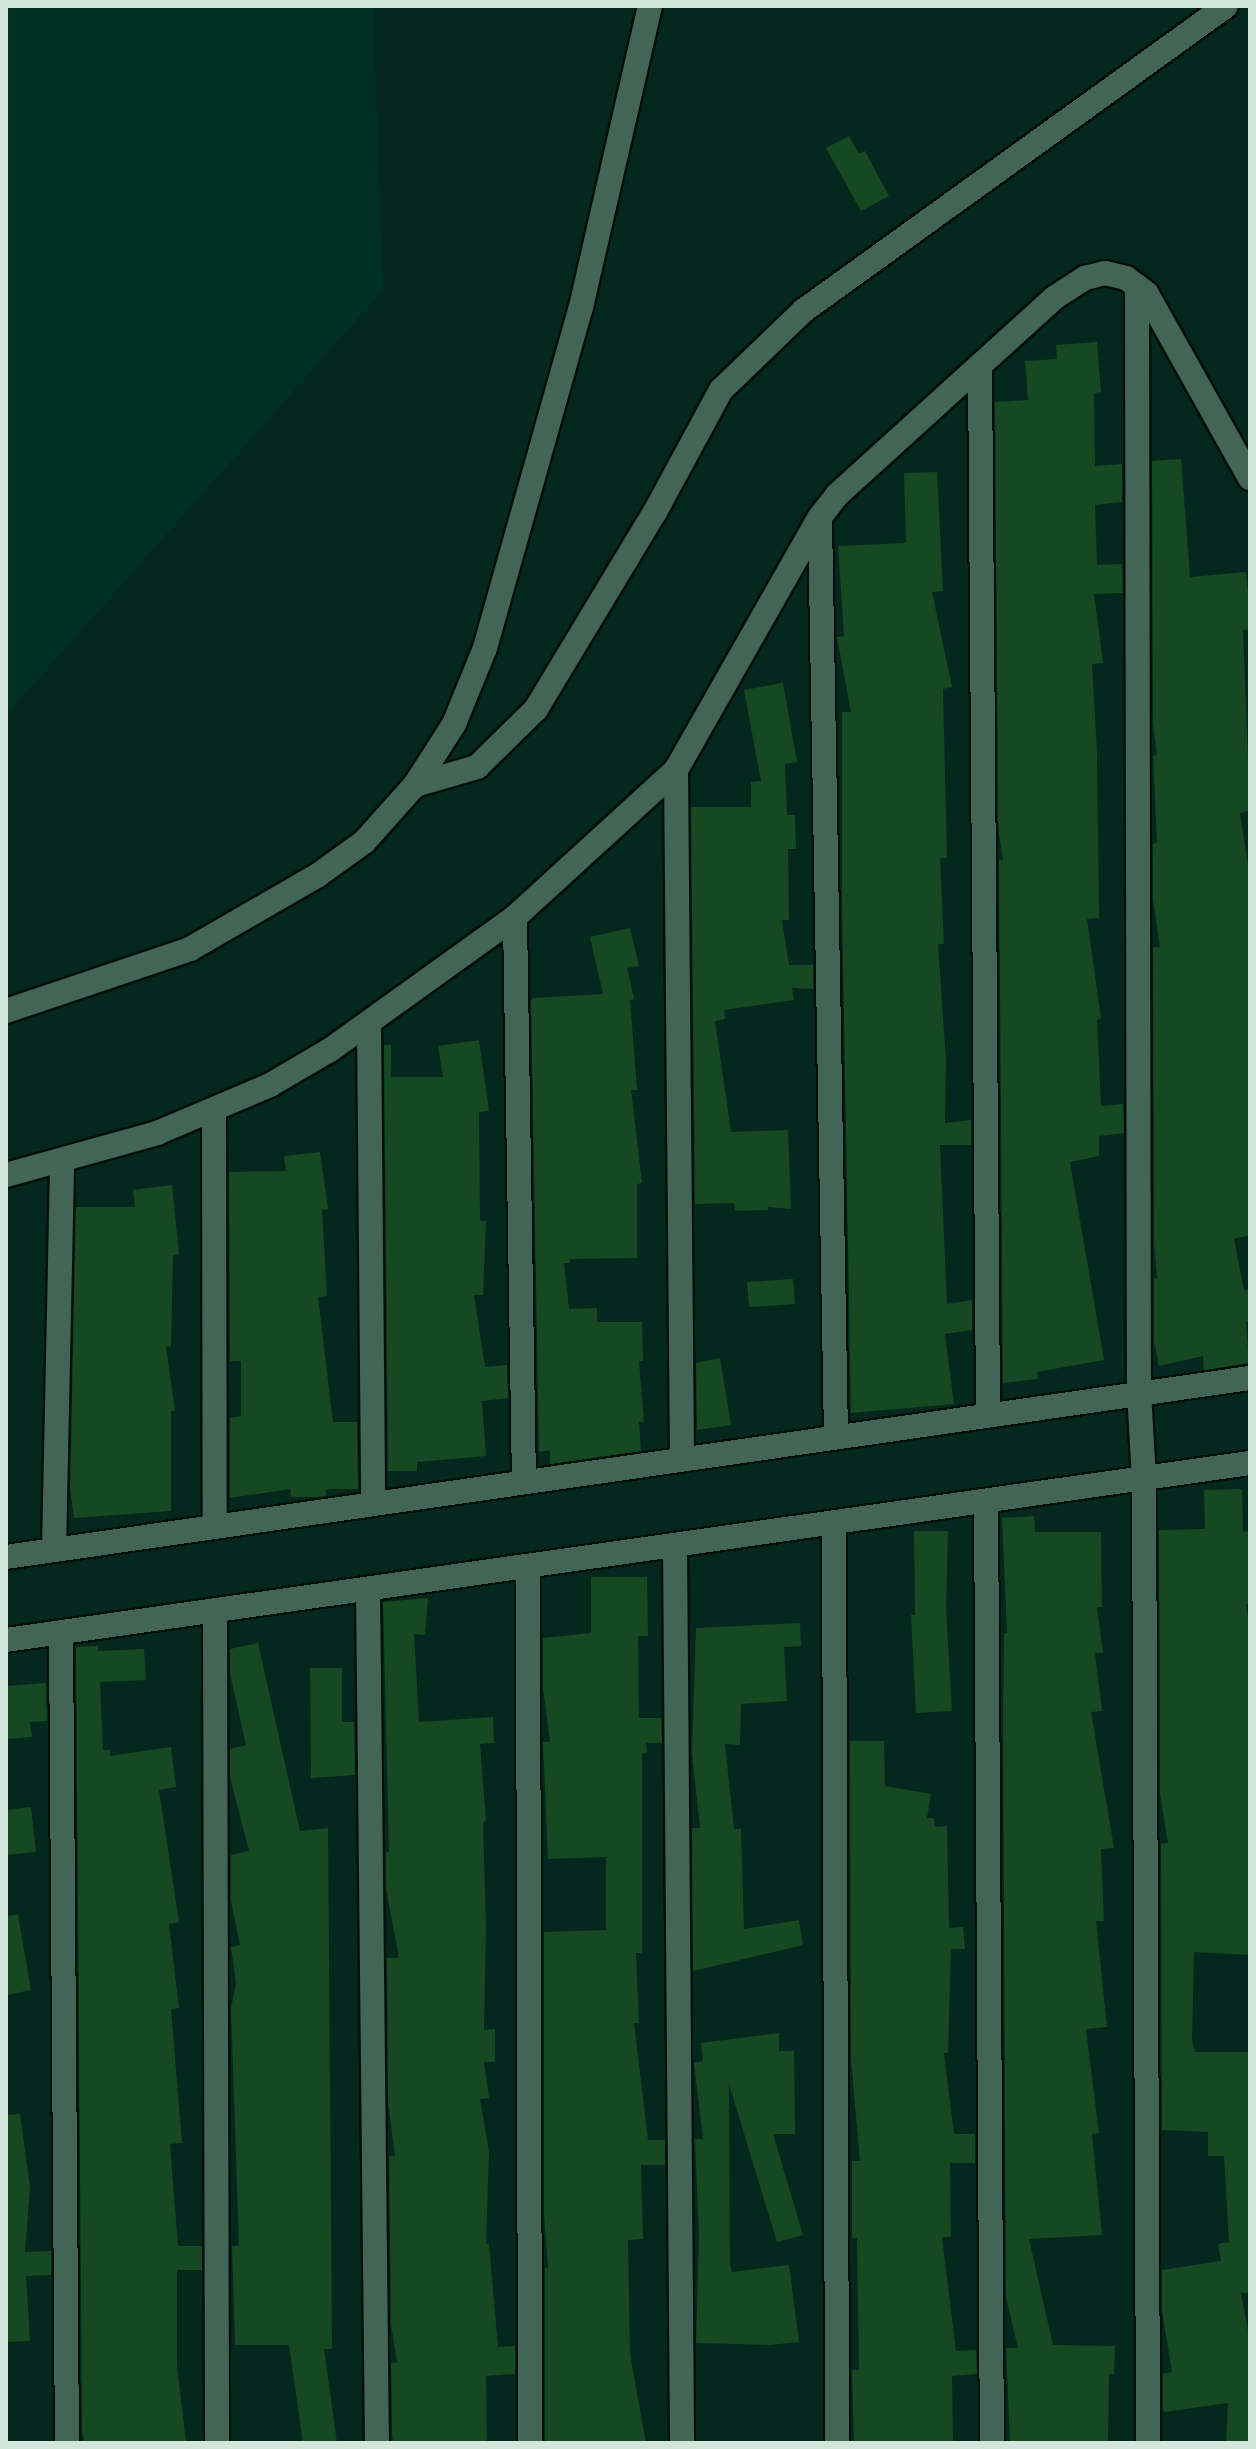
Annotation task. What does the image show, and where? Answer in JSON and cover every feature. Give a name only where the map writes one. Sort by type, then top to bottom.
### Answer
[{"type":"street","points":[[6,1011],[190,949],[318,875],[364,842],[415,785],[454,724],[485,648],[581,307],[650,6]]},
{"type":"street","points":[[415,785],[477,767],[536,709],[655,512],[721,390],[792,321],[915,227],[1226,6]]},
{"type":"street","points":[[6,1175],[157,1133],[270,1085],[369,1023],[515,917],[676,770],[820,517],[860,473],[1054,298],[1085,278],[1105,273],[1126,278],[1147,294],[1250,478]]},
{"type":"street","points":[[1137,286],[1139,1392],[1144,1478],[1148,2443]]},
{"type":"street","points":[[980,365],[988,1415]]},
{"type":"street","points":[[820,517],[836,1437]]},
{"type":"street","points":[[676,770],[682,1459]]},
{"type":"street","points":[[515,917],[524,1482]]},
{"type":"street","points":[[369,1023],[373,1504]]},
{"type":"street","points":[[214,1110],[215,1527]]},
{"type":"street","points":[[54,1550],[62,1160]]},
{"type":"street","points":[[6,1557],[1250,1378]]},
{"type":"street","points":[[6,1640],[1250,1463]]},
{"type":"street","points":[[986,1501],[992,2443]]},
{"type":"street","points":[[834,1523],[837,2443]]},
{"type":"street","points":[[675,1545],[682,2443]]},
{"type":"street","points":[[528,1566],[530,2443]]},
{"type":"street","points":[[368,1589],[377,2443]]},
{"type":"street","points":[[215,1610],[217,2443]]},
{"type":"street","points":[[61,1633],[67,2443]]},
{"type":"shaded area","points":[[6,6],[373,6],[383,290],[6,715]]},
{"type":"building","points":[[849,136],[859,154],[865,151],[889,196],[861,211],[826,148]]},
{"type":"building","points":[[1097,342],[1101,392],[1094,393],[1095,466],[1122,464],[1122,502],[1095,505],[1097,565],[1122,564],[1123,593],[1094,594],[1103,663],[1092,664],[1097,752],[1099,918],[1087,919],[1101,1019],[1097,1020],[1101,1106],[1123,1104],[1124,1133],[1099,1136],[1099,1156],[1070,1162],[1104,1360],[1037,1372],[1038,1379],[1003,1383],[999,860],[1003,860],[998,825],[995,402],[1028,400],[1025,361],[1057,359],[1056,345]]},
{"type":"building","points":[[1181,459],[1190,577],[1246,572],[1250,612],[1250,629],[1243,630],[1250,811],[1240,813],[1250,878],[1250,1235],[1234,1239],[1244,1290],[1250,1290],[1250,1322],[1246,1322],[1249,1363],[1204,1370],[1203,1356],[1159,1366],[1154,1341],[1154,1279],[1157,1278],[1154,1242],[1153,947],[1160,947],[1153,899],[1153,844],[1157,843],[1153,756],[1157,755],[1153,724],[1152,461]]},
{"type":"building","points":[[937,472],[943,591],[932,592],[952,687],[943,689],[947,858],[940,858],[944,944],[938,944],[946,1061],[945,1123],[971,1120],[971,1145],[940,1145],[947,1304],[972,1300],[972,1330],[945,1334],[954,1404],[851,1413],[842,902],[842,712],[851,712],[837,637],[844,636],[838,546],[906,543],[904,473]]},
{"type":"building","points":[[783,683],[797,762],[785,764],[787,815],[795,815],[796,849],[788,849],[789,920],[782,920],[789,965],[813,965],[813,989],[792,988],[794,1000],[724,1010],[725,1019],[715,1021],[731,1132],[788,1130],[791,1209],[768,1207],[768,1210],[735,1211],[734,1203],[695,1204],[691,807],[751,807],[751,782],[761,781],[744,690]]},
{"type":"building","points":[[630,928],[639,966],[627,968],[634,999],[630,1000],[637,1090],[631,1090],[642,1183],[637,1184],[637,1258],[570,1259],[570,1263],[564,1263],[569,1309],[597,1308],[597,1322],[642,1322],[643,1361],[639,1361],[644,1422],[639,1422],[641,1451],[550,1464],[550,1450],[539,1452],[531,1001],[533,998],[603,994],[590,937]]},
{"type":"building","points":[[479,1040],[489,1111],[479,1112],[480,1221],[486,1221],[483,1295],[474,1295],[485,1367],[507,1365],[508,1398],[482,1401],[486,1456],[417,1462],[417,1471],[388,1471],[384,1045],[391,1045],[391,1077],[443,1077],[438,1046]]},
{"type":"building","points":[[320,1152],[328,1209],[322,1210],[327,1296],[318,1297],[333,1422],[357,1422],[358,1489],[326,1489],[326,1496],[317,1497],[291,1497],[290,1489],[230,1498],[230,1418],[241,1416],[241,1361],[230,1361],[229,1172],[286,1171],[284,1156]]},
{"type":"building","points":[[172,1185],[179,1254],[173,1255],[171,1347],[166,1346],[175,1411],[171,1411],[171,1511],[74,1518],[70,1488],[76,1207],[135,1207],[133,1190]]},
{"type":"building","points":[[793,1279],[795,1304],[749,1307],[747,1282]]},
{"type":"building","points":[[720,1358],[731,1425],[697,1430],[696,1363]]},
{"type":"building","points":[[1242,1489],[1243,1532],[1250,1531],[1250,1604],[1246,1604],[1250,1633],[1250,1955],[1194,1952],[1192,2040],[1195,2052],[1250,2052],[1250,2293],[1241,2293],[1250,2342],[1250,2443],[1226,2443],[1228,2403],[1164,2412],[1163,2407],[1163,2374],[1172,2372],[1162,2311],[1162,2270],[1221,2261],[1218,2244],[1229,2242],[1224,2156],[1208,2156],[1208,2132],[1162,2130],[1161,1844],[1168,1843],[1160,1794],[1159,1530],[1205,1529],[1204,1490]]},
{"type":"building","points":[[1034,1516],[1035,1532],[1101,1532],[1102,1607],[1097,1607],[1103,1653],[1095,1653],[1102,1711],[1091,1712],[1114,1848],[1101,1849],[1104,1921],[1096,1921],[1107,2027],[1086,2029],[1099,2133],[1092,2134],[1102,2235],[1029,2239],[1053,2345],[1115,2346],[1114,2374],[1109,2374],[1108,2443],[1010,2443],[1006,2348],[1018,2348],[1006,2297],[1003,1713],[1004,1633],[1007,1633],[1002,1518]]},
{"type":"building","points":[[914,1531],[948,1531],[946,1608],[952,1711],[916,1713],[911,1615],[915,1615]]},
{"type":"building","points":[[591,1577],[647,1577],[648,1636],[638,1636],[639,1718],[661,1718],[662,1743],[646,1743],[647,1753],[642,1754],[642,1953],[636,1953],[639,2023],[634,2023],[648,2140],[665,2140],[665,2165],[641,2165],[643,2239],[628,2240],[630,2354],[646,2443],[545,2443],[545,2268],[548,2268],[544,2214],[544,1932],[606,1930],[606,1857],[548,1859],[543,1742],[550,1742],[543,1687],[543,1638],[591,1633]]},
{"type":"building","points":[[428,1598],[425,1635],[414,1634],[419,1722],[493,1717],[494,1743],[480,1744],[486,1821],[483,1822],[486,1927],[484,2030],[495,2029],[495,2062],[484,2062],[489,2098],[480,2099],[489,2152],[486,2244],[489,2244],[498,2347],[515,2346],[515,2374],[486,2376],[487,2443],[393,2443],[392,2435],[391,2363],[397,2362],[391,2325],[389,2156],[395,2156],[388,2102],[387,1958],[399,1958],[386,1888],[386,1852],[389,1852],[383,1602]]},
{"type":"building","points":[[800,1623],[801,1646],[784,1647],[787,1701],[741,1704],[740,1745],[725,1744],[734,1829],[741,1829],[744,1929],[799,1920],[803,1945],[693,1971],[692,1828],[700,1828],[692,1753],[696,1628]]},
{"type":"building","points":[[258,1643],[300,1831],[328,1828],[332,2349],[324,2349],[337,2443],[303,2443],[289,2345],[235,2345],[232,2246],[239,2246],[231,2008],[236,1984],[231,1947],[240,1945],[231,1901],[231,1855],[249,1851],[230,1777],[230,1749],[246,1745],[230,1674],[230,1649]]},
{"type":"building","points":[[98,1646],[98,1651],[144,1649],[146,1680],[100,1682],[103,1750],[110,1750],[110,1756],[171,1747],[176,1787],[159,1790],[179,1922],[169,1924],[179,2008],[171,2009],[182,2143],[170,2144],[178,2246],[202,2246],[202,2270],[177,2270],[177,2366],[186,2443],[84,2443],[82,2430],[76,1647]]},
{"type":"building","points":[[310,1668],[342,1668],[342,1722],[354,1722],[355,1775],[311,1778]]},
{"type":"building","points":[[46,1683],[47,1721],[30,1722],[32,1737],[6,1739],[6,1686]]},
{"type":"building","points":[[850,1741],[884,1741],[885,1786],[931,1794],[927,1818],[934,1818],[935,1827],[947,1826],[949,1928],[963,1927],[965,1949],[951,1949],[948,2053],[944,2053],[954,2134],[975,2134],[975,2163],[950,2163],[951,2237],[942,2237],[956,2351],[976,2350],[977,2374],[952,2376],[953,2443],[854,2443],[852,2370],[859,2370],[857,2238],[852,2238],[852,2161],[860,2161],[851,2059]]},
{"type":"building","points":[[31,1807],[36,1852],[6,1855],[6,1810]]},
{"type":"building","points":[[18,1915],[31,1990],[6,1995],[6,1916]]},
{"type":"building","points":[[779,2033],[779,2051],[794,2051],[795,2134],[773,2134],[803,2235],[777,2242],[729,2084],[730,2265],[732,2272],[789,2265],[799,2342],[770,2345],[696,2343],[699,2236],[695,2139],[703,2139],[694,2063],[703,2061],[701,2043]]},
{"type":"building","points":[[20,2114],[30,2187],[25,2252],[51,2251],[51,2275],[26,2276],[30,2341],[6,2342],[6,2115]]}]
